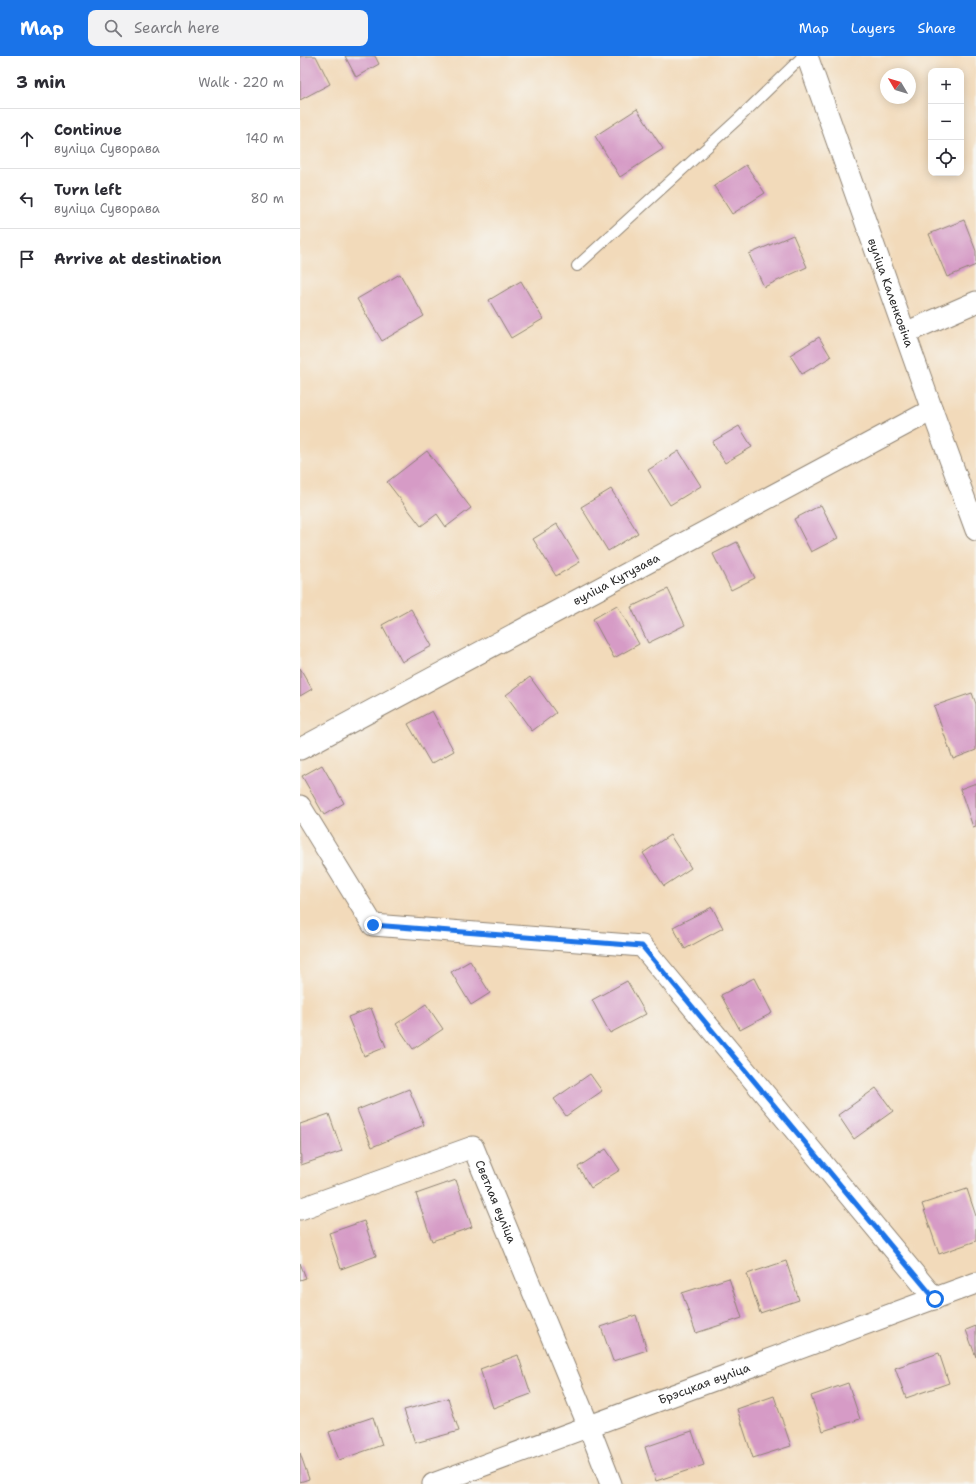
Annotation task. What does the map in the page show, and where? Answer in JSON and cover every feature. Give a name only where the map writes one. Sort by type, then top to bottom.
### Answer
[{"type":"street","name":"вуліца Каленковіча","points":[[808,56],[932,410],[976,530]]},
{"type":"street","points":[[905,333],[976,302]]},
{"type":"street","name":"вуліца Кутузава","points":[[300,749],[932,410]]},
{"type":"street","points":[[300,806],[373,925],[642,946],[935,1299]]},
{"type":"street","name":"Светлая вуліца","points":[[300,1209],[473,1147],[589,1427]]},
{"type":"street","name":"Брэсцкая вуліца","points":[[433,1484],[976,1283]]},
{"type":"street","points":[[589,1427],[611,1484]]},
{"type":"lane","points":[[577,266],[738,119],[803,56]]},
{"type":"building","points":[[300,56],[316,56],[330,84],[300,100]]},
{"type":"building","points":[[345,56],[375,56],[379,64],[356,77]]},
{"type":"building","points":[[637,109],[663,149],[620,177],[595,136]]},
{"type":"building","points":[[746,165],[765,193],[732,214],[714,186]]},
{"type":"building","points":[[964,220],[976,251],[976,265],[947,277],[929,234]]},
{"type":"building","points":[[793,235],[807,267],[764,287],[749,254]]},
{"type":"building","points":[[400,274],[424,316],[382,341],[357,299]]},
{"type":"building","points":[[521,281],[543,319],[511,338],[489,300]]},
{"type":"building","points":[[819,337],[831,357],[802,374],[790,355]]},
{"type":"building","points":[[739,426],[752,447],[725,463],[712,442]]},
{"type":"building","points":[[427,451],[471,508],[446,527],[437,514],[421,526],[387,482]]},
{"type":"building","points":[[679,451],[701,486],[670,505],[648,470]]},
{"type":"building","points":[[611,489],[638,533],[608,551],[581,507]]},
{"type":"building","points":[[821,505],[838,538],[811,552],[794,519]]},
{"type":"building","points":[[557,524],[580,562],[556,576],[533,539]]},
{"type":"building","points":[[737,542],[755,578],[731,590],[713,554]]},
{"type":"building","points":[[668,589],[685,625],[648,643],[631,607]]},
{"type":"building","points":[[617,605],[639,644],[614,658],[593,619]]},
{"type":"building","points":[[411,609],[432,646],[402,662],[382,625]]},
{"type":"building","points":[[300,668],[312,689],[300,696]]},
{"type":"building","points":[[530,677],[556,713],[532,731],[506,695]]},
{"type":"building","points":[[972,693],[976,704],[976,750],[953,759],[934,706]]},
{"type":"building","points":[[432,711],[454,751],[431,764],[408,724]]},
{"type":"building","points":[[322,765],[344,803],[324,815],[302,776]]},
{"type":"building","points":[[976,783],[976,826],[973,827],[960,789]]},
{"type":"building","points":[[670,835],[691,868],[664,886],[643,853]]},
{"type":"building","points":[[712,907],[723,928],[685,949],[673,927]]},
{"type":"building","points":[[470,961],[490,993],[471,1005],[451,972]]},
{"type":"building","points":[[754,978],[772,1013],[740,1030],[721,995]]},
{"type":"building","points":[[627,981],[646,1014],[610,1033],[592,1000]]},
{"type":"building","points":[[426,1004],[443,1029],[413,1049],[396,1024]]},
{"type":"building","points":[[371,1008],[386,1047],[364,1056],[348,1017]]},
{"type":"building","points":[[590,1074],[602,1091],[566,1116],[554,1099]]},
{"type":"building","points":[[876,1088],[893,1111],[854,1139],[838,1115]]},
{"type":"building","points":[[409,1089],[424,1125],[372,1147],[357,1110]]},
{"type":"building","points":[[329,1114],[342,1151],[301,1165],[300,1124]]},
{"type":"building","points":[[606,1149],[620,1170],[591,1188],[578,1167]]},
{"type":"building","points":[[456,1180],[472,1227],[432,1241],[416,1194]]},
{"type":"building","points":[[967,1189],[976,1216],[976,1241],[939,1254],[922,1204]]},
{"type":"building","points":[[364,1221],[376,1256],[341,1269],[329,1233]]},
{"type":"building","points":[[786,1261],[799,1300],[760,1313],[747,1274]]},
{"type":"building","points":[[300,1263],[306,1278],[300,1280]]},
{"type":"building","points":[[729,1278],[742,1318],[696,1333],[682,1293]]},
{"type":"building","points":[[636,1315],[647,1350],[613,1361],[601,1327]]},
{"type":"building","points":[[976,1326],[976,1357],[966,1330]]},
{"type":"building","points":[[939,1353],[949,1383],[906,1398],[895,1368]]},
{"type":"building","points":[[518,1355],[531,1394],[493,1408],[480,1369]]},
{"type":"building","points":[[848,1383],[860,1419],[823,1431],[811,1396]]},
{"type":"building","points":[[774,1396],[791,1446],[753,1458],[737,1409]]},
{"type":"building","points":[[448,1398],[459,1431],[415,1443],[404,1410]]},
{"type":"building","points":[[373,1417],[382,1445],[339,1460],[329,1432]]},
{"type":"building","points":[[692,1431],[704,1465],[656,1481],[645,1447]]},
{"type":"building","points":[[300,1453],[309,1479],[300,1482]]},
{"type":"route","points":[[373,925],[642,946],[935,1299]]}]
